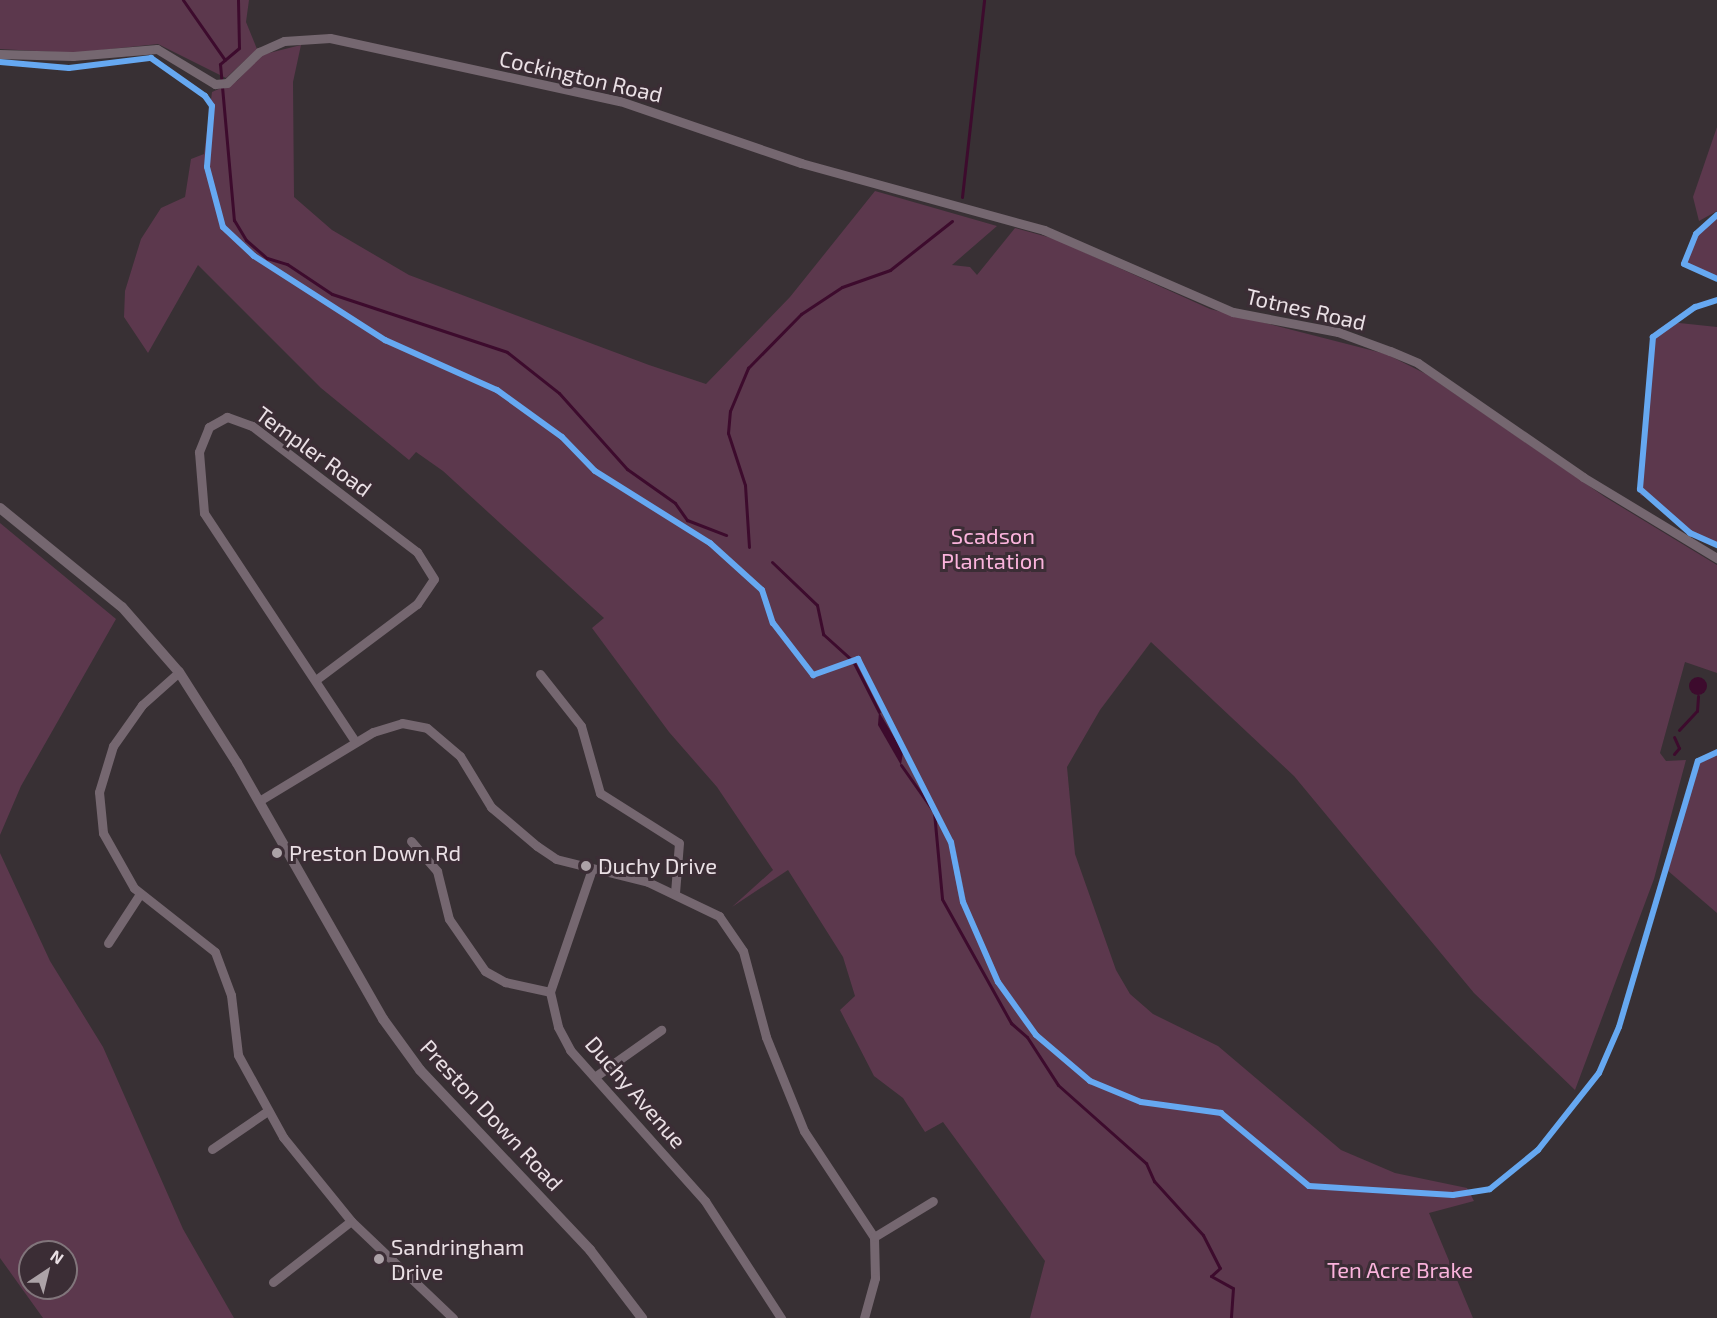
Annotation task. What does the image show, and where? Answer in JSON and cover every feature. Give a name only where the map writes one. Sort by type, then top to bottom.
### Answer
[{"type":"street","name":"Cockington Road","points":[[0,54],[74,56],[157,49],[215,84],[238,75],[259,52],[284,41],[330,38],[620,100],[801,163],[953,205]]},
{"type":"street","name":"Totnes Road","points":[[953,205],[1044,230],[1233,312],[1338,332],[1418,363],[1582,477],[1717,558]]},
{"type":"street","name":"Templer Road","points":[[318,679],[417,604],[434,579],[417,552],[252,426],[227,417],[209,427],[199,452],[204,513],[318,679],[355,741]]},
{"type":"street","name":"Preston Down Road","points":[[0,508],[122,607],[179,672],[259,801],[383,1019],[420,1070],[572,1230],[642,1318]]},
{"type":"street","points":[[179,672],[142,705],[102,770],[103,833],[140,894],[215,952],[231,995],[238,1055],[266,1112],[351,1221],[453,1318]]},
{"type":"street","points":[[540,674],[581,726],[600,793],[679,843],[681,867],[675,893]]},
{"type":"street","points":[[259,801],[355,741],[402,723],[427,728],[460,756],[491,807],[556,859],[675,893],[705,905],[733,932],[789,1100],[874,1237],[875,1278],[864,1318]]},
{"type":"street","points":[[411,841],[436,871],[449,920],[485,971],[505,982],[550,992],[592,869]]},
{"type":"street","points":[[108,943],[140,894]]},
{"type":"street","name":"Duchy Avenue","points":[[550,992],[570,1050],[597,1076],[705,1201],[781,1318]]},
{"type":"street","points":[[597,1076],[661,1030]]},
{"type":"street","points":[[212,1149],[266,1112]]},
{"type":"street","points":[[874,1237],[933,1201]]},
{"type":"street","points":[[273,1281],[351,1221]]},
{"type":"green space","points":[[0,0],[249,0],[246,22],[257,49],[226,78],[158,44],[73,53],[0,49]]},
{"type":"green space","points":[[301,45],[293,82],[294,197],[332,230],[409,275],[649,365],[706,384],[790,297],[875,191],[997,226],[952,265],[970,267],[977,275],[1015,228],[1055,239],[1210,309],[1386,354],[1426,374],[1605,497],[1717,565],[1717,673],[1685,662],[1660,753],[1666,761],[1686,760],[1654,879],[1575,1090],[1474,993],[1294,776],[1151,642],[1100,710],[1067,767],[1075,854],[1116,970],[1130,994],[1153,1014],[1218,1046],[1341,1150],[1395,1173],[1467,1188],[1474,1201],[1429,1213],[1473,1318],[1030,1318],[1045,1261],[943,1122],[925,1132],[903,1098],[874,1076],[840,1010],[855,996],[843,957],[788,870],[732,907],[773,870],[717,787],[669,732],[592,628],[604,618],[443,471],[416,452],[409,460],[321,388],[198,265],[148,353],[124,317],[125,291],[141,239],[161,208],[185,197],[191,159],[204,154],[212,92],[237,81],[261,55]]},
{"type":"green space","points":[[1717,127],[1717,211],[1699,221],[1693,197]]},
{"type":"green space","points":[[1717,215],[1717,279],[1684,264],[1696,234]]},
{"type":"green space","points":[[1670,322],[1717,327],[1717,545],[1690,533],[1654,499],[1640,495],[1649,352],[1657,330]]},
{"type":"green space","points":[[0,523],[116,619],[21,786],[0,835]]},
{"type":"green space","points":[[1717,752],[1717,913],[1667,870],[1698,761]]},
{"type":"green space","points":[[0,853],[50,961],[103,1047],[183,1229],[234,1318],[43,1318],[30,1300],[78,1300],[78,1240],[18,1240],[18,1283],[0,1258]]},
{"type":"shaded area","points":[[1694,677],[1702,677],[1707,682],[1705,693],[1694,695],[1689,690],[1689,682]]},
{"type":"shaded area","points":[[879,712],[903,752],[901,765],[878,725]]},
{"type":"waterway","points":[[183,0],[225,60]]},
{"type":"waterway","points":[[238,0],[239,48],[220,64],[234,220],[246,240],[267,258],[287,264],[332,294],[507,352],[559,393],[627,469],[675,503],[687,520],[726,535]]},
{"type":"waterway","points":[[962,197],[984,0]]},
{"type":"waterway","points":[[749,547],[745,485],[728,433],[730,411],[748,368],[801,314],[842,287],[890,270],[952,221]]},
{"type":"waterway","points":[[772,562],[817,605],[823,634],[853,661],[879,712]]},
{"type":"waterway","points":[[1679,730],[1697,711],[1698,696]]},
{"type":"waterway","points":[[1674,737],[1679,748],[1674,754]]},
{"type":"waterway","points":[[901,765],[934,812],[942,899],[1011,1023],[1027,1037],[1058,1085],[1146,1163],[1154,1181],[1203,1235],[1220,1268],[1211,1276],[1233,1288],[1231,1318]]},
{"type":"cycle path","points":[[0,62],[69,68],[151,58],[205,96],[212,106],[207,167],[223,227],[254,256],[385,340],[497,390],[562,437],[595,471],[710,543],[762,590],[773,623],[813,675],[858,659],[951,842],[963,902],[998,982],[1036,1035],[1090,1081],[1141,1102],[1221,1113],[1309,1186],[1453,1195],[1490,1189],[1538,1150],[1599,1073],[1619,1027],[1698,761],[1717,752]]},
{"type":"cycle path","points":[[1717,215],[1696,234],[1684,264],[1717,279]]},
{"type":"cycle path","points":[[1717,300],[1695,307],[1653,337],[1640,489],[1690,533],[1717,545]]},
{"type":"place","name":"Preston Down Rd","points":[[277,853]]},
{"type":"place","name":"Duchy Drive","points":[[586,866]]},
{"type":"place","name":"Sandringham Drive","points":[[379,1259]]},
{"type":"park label","name":"Scadson Plantation","points":[[993,548]]},
{"type":"park label","name":"Ten Acre Brake","points":[[1400,1270]]}]
